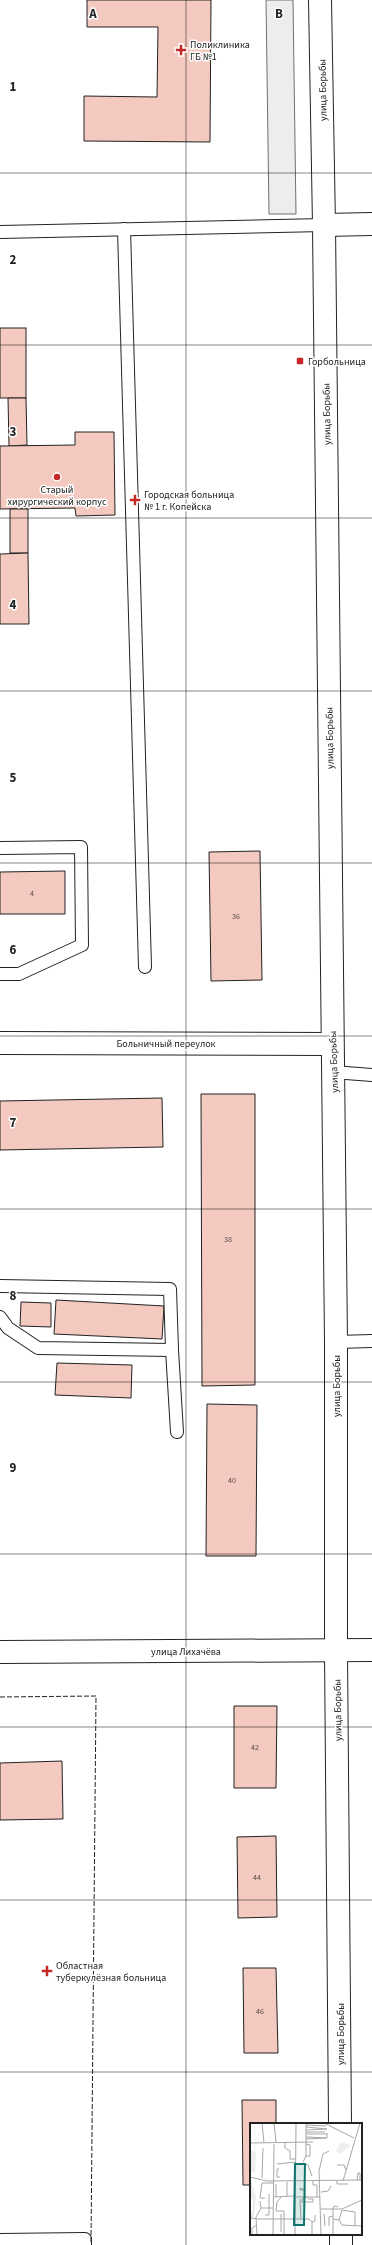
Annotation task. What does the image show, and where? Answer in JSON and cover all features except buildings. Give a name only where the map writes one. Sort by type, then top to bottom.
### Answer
[{"type":"street","name":"улица Борьбы","points":[[320,0],[324,225],[336,1342],[336,1651],[340,2123]]},
{"type":"street","points":[[324,225],[372,224]]},
{"type":"street","name":"Больничный переулок","points":[[0,1042],[332,1044]]},
{"type":"street","name":"улица Лихачёва","points":[[0,1652],[372,1650]]},
{"type":"lane","points":[[0,232],[324,225]]},
{"type":"lane","points":[[124,229],[145,967]]},
{"type":"lane","points":[[0,848],[81,847],[82,945],[19,974],[0,974]]},
{"type":"lane","points":[[333,1072],[372,1075]]},
{"type":"lane","points":[[0,1286],[170,1289],[177,1432]]},
{"type":"lane","points":[[0,1317],[8,1328],[38,1348],[172,1350]]},
{"type":"lane","points":[[336,1342],[372,1341]]},
{"type":"lane","points":[[0,2240],[85,2239],[85,2245]]},
{"type":"shaded area","points":[[266,0],[293,0],[296,214],[269,214]]},
{"type":"fence","points":[[0,1697],[96,1696],[91,2242]]},
{"type":"place","name":"Поликлиника ГБ №1","points":[[181,50]]},
{"type":"place","name":"Горбольница","points":[[300,361]]},
{"type":"place","name":"Старый хирургический корпус","points":[[57,477]]},
{"type":"place","name":"Городская больница № 1 г. Копейска","points":[[135,500]]},
{"type":"place","name":"Областная туберкулёзная больница","points":[[47,1971]]}]
